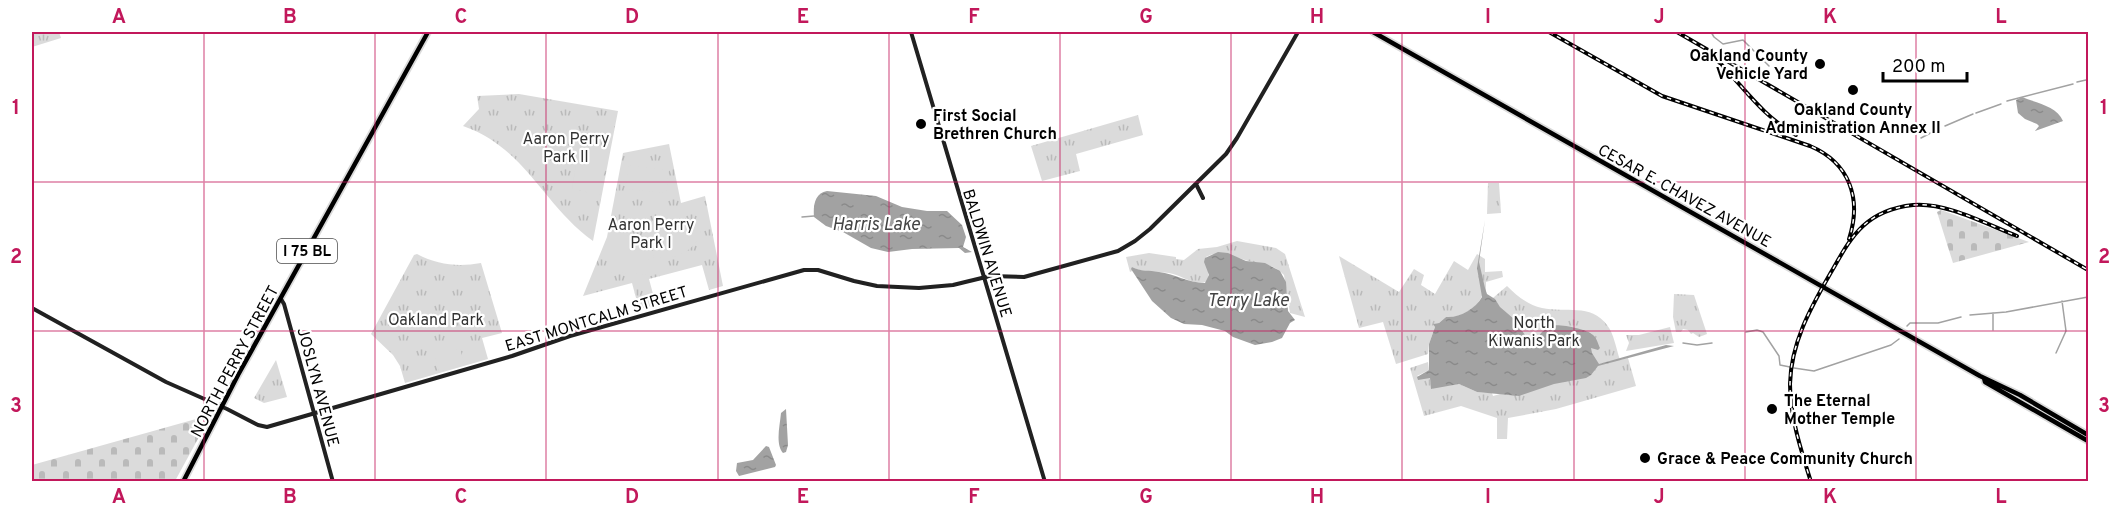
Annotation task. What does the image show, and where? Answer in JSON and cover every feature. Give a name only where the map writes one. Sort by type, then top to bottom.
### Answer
[{"type":"main road","name":"NORTH PERRY STREET","points":[[183,482],[222,406],[428,32]]},
{"type":"main road","name":"BALDWIN AVENUE","points":[[911,32],[1045,482]]},
{"type":"main road","name":"EAST MONTCALM STREET","points":[[32,308],[150,374],[262,426],[271,426],[512,356],[570,336],[804,270],[818,270],[860,283],[898,288],[946,286],[992,276],[1024,277],[1114,252],[1144,234],[1233,145],[1298,32]]},
{"type":"main road","name":"CESAR E. CHAVEZ AVENUE","points":[[1373,32],[1985,378]]},
{"type":"main road","points":[[1196,184],[1203,198]]},
{"type":"main road","name":"JOSLYN AVENUE","points":[[281,299],[333,482]]},
{"type":"main road","points":[[1985,378],[1985,382],[2088,441]]},
{"type":"main road","points":[[1985,378],[2088,435]]},
{"type":"main road","points":[[2020,403],[2025,401],[2051,414]]},
{"type":"green space","points":[[32,32],[59,32],[61,38],[32,47]]},
{"type":"green space","name":"Aaron Perry Park II","points":[[519,94],[618,111],[593,241],[560,211],[503,148],[485,136],[463,126],[479,109],[477,96]]},
{"type":"green space","points":[[1138,115],[1143,135],[1076,154],[1080,171],[1042,181],[1031,146]]},
{"type":"green space","name":"Aaron Perry Park I","points":[[669,144],[681,203],[705,196],[723,286],[709,290],[702,265],[649,279],[656,305],[639,309],[632,283],[583,296],[607,237],[623,153]]},
{"type":"green space","points":[[578,152],[606,156],[600,195],[572,189]]},
{"type":"green space","points":[[629,165],[669,170],[666,193],[626,189]]},
{"type":"green space","points":[[1488,183],[1499,183],[1501,213],[1487,214]]},
{"type":"green space","points":[[1941,210],[2029,242],[1953,263],[1937,212]]},
{"type":"green space","points":[[663,217],[701,225],[700,234],[691,247],[669,258],[653,257],[660,219]]},
{"type":"green space","points":[[616,232],[631,238],[642,247],[652,275],[610,272],[610,233]]},
{"type":"green space","points":[[1237,241],[1276,248],[1285,254],[1305,317],[1290,313],[1284,275],[1268,265],[1227,254],[1211,255],[1206,257],[1209,278],[1206,282],[1201,283],[1169,273],[1145,271],[1132,267],[1130,272],[1126,257],[1149,253],[1184,260],[1198,249],[1217,247]]},
{"type":"green space","name":"North Kiwanis Park","points":[[1477,254],[1485,259],[1485,272],[1502,271],[1503,277],[1486,282],[1486,291],[1473,308],[1457,316],[1446,317],[1434,324],[1428,354],[1396,364],[1383,322],[1359,328],[1339,256],[1399,292],[1414,269],[1424,275],[1421,285],[1435,294],[1454,261],[1468,270]]},
{"type":"green space","name":"Oakland Park","points":[[414,255],[448,264],[481,263],[502,333],[482,338],[488,359],[405,383],[400,366],[393,355],[371,334]]},
{"type":"green space","name":"North Kiwanis Park","points":[[1507,286],[1523,300],[1537,307],[1585,311],[1601,318],[1611,333],[1620,360],[1628,358],[1636,386],[1556,409],[1508,418],[1507,439],[1497,439],[1497,418],[1461,406],[1424,416],[1410,368],[1428,362],[1429,370],[1417,376],[1430,378],[1432,389],[1459,384],[1477,392],[1492,393],[1493,396],[1578,372],[1526,359],[1487,303]]},
{"type":"green space","points":[[1674,294],[1694,295],[1707,334],[1699,337],[1688,330],[1683,329],[1681,332],[1676,332],[1673,317]]},
{"type":"green space","points":[[1670,327],[1674,343],[1626,351],[1629,343],[1626,335],[1639,335]]},
{"type":"green space","points":[[460,348],[464,364],[439,372],[435,356]]},
{"type":"green space","points":[[276,360],[287,397],[264,403],[254,398]]},
{"type":"green space","points":[[196,419],[201,422],[196,434],[199,437],[175,481],[32,481],[32,465]]},
{"type":"water","points":[[2022,97],[2051,108],[2063,121],[2035,131],[2039,126],[2018,113],[2016,100]]},
{"type":"water","name":"Harris Lake","points":[[827,191],[876,196],[902,207],[947,211],[962,225],[966,237],[963,247],[972,252],[965,253],[959,248],[888,252],[871,248],[843,232],[826,226],[814,217],[817,197]]},
{"type":"water","points":[[1485,220],[1479,262],[1487,294],[1514,319],[1527,338],[1536,339],[1546,328],[1554,325],[1585,331],[1596,338],[1600,348],[1598,350],[1591,348],[1599,364],[1666,345],[1674,346],[1598,366],[1586,378],[1554,384],[1519,396],[1477,392],[1459,384],[1431,389],[1430,378],[1418,380],[1417,377],[1429,370],[1429,344],[1435,327],[1433,324],[1439,323],[1446,317],[1467,312],[1482,297],[1477,268]]},
{"type":"water","name":"Terry Lake","points":[[1218,252],[1228,253],[1246,261],[1265,263],[1280,271],[1286,282],[1288,311],[1295,320],[1290,323],[1282,338],[1255,345],[1233,337],[1225,331],[1202,325],[1184,324],[1171,318],[1152,301],[1131,269],[1132,267],[1155,271],[1193,282],[1205,283],[1209,275],[1204,262],[1205,258]]},
{"type":"water","points":[[786,409],[788,445],[786,452],[783,453],[779,445],[779,434],[781,413]]},
{"type":"water","points":[[766,446],[769,447],[775,467],[739,476],[736,471],[737,463],[753,460]]},
{"type":"waterway","points":[[1711,32],[1723,44],[1743,40],[1769,66]]},
{"type":"waterway","points":[[2077,82],[2086,80]]},
{"type":"waterway","points":[[2007,101],[2073,84]]},
{"type":"waterway","points":[[1976,113],[2001,104]]},
{"type":"waterway","points":[[1945,126],[1973,114]]},
{"type":"waterway","points":[[1921,138],[1940,128]]},
{"type":"waterway","points":[[802,217],[814,216]]},
{"type":"waterway","points":[[1970,315],[2006,312],[2088,297]]},
{"type":"waterway","points":[[2056,353],[2066,331],[2062,301]]},
{"type":"waterway","points":[[1993,313],[1993,330]]},
{"type":"waterway","points":[[1907,326],[1910,323],[1938,323],[1961,317]]},
{"type":"waterway","points":[[1746,332],[1757,330],[1763,332],[1779,356],[1780,365],[1790,367]]},
{"type":"waterway","points":[[1794,368],[1814,371],[1891,345],[1899,339]]},
{"type":"waterway","points":[[1683,343],[1697,345],[1712,343]]},
{"type":"railway","points":[[1549,32],[1662,96],[1810,146],[1824,153],[1843,172],[1853,196],[1853,224],[1849,239]]},
{"type":"railway","points":[[1677,32],[2088,270]]},
{"type":"railway","points":[[1716,59],[1763,110],[1796,135]]},
{"type":"railway","points":[[1811,482],[1794,421],[1790,396],[1791,369],[1798,340],[1809,313],[1837,261],[1853,237],[1868,221],[1880,214],[1913,205],[1952,210],[2017,236]]},
{"type":"place","name":"Oakland County Vehicle Yard","points":[[1820,64]]},
{"type":"place","name":"Oakland County Administration Annex II","points":[[1853,90]]},
{"type":"place","name":"First Social Brethren Church","points":[[921,124]]},
{"type":"place","name":"The Eternal Mother Temple","points":[[1772,409]]},
{"type":"place","name":"Grace & Peace Community Church","points":[[1645,458]]}]
